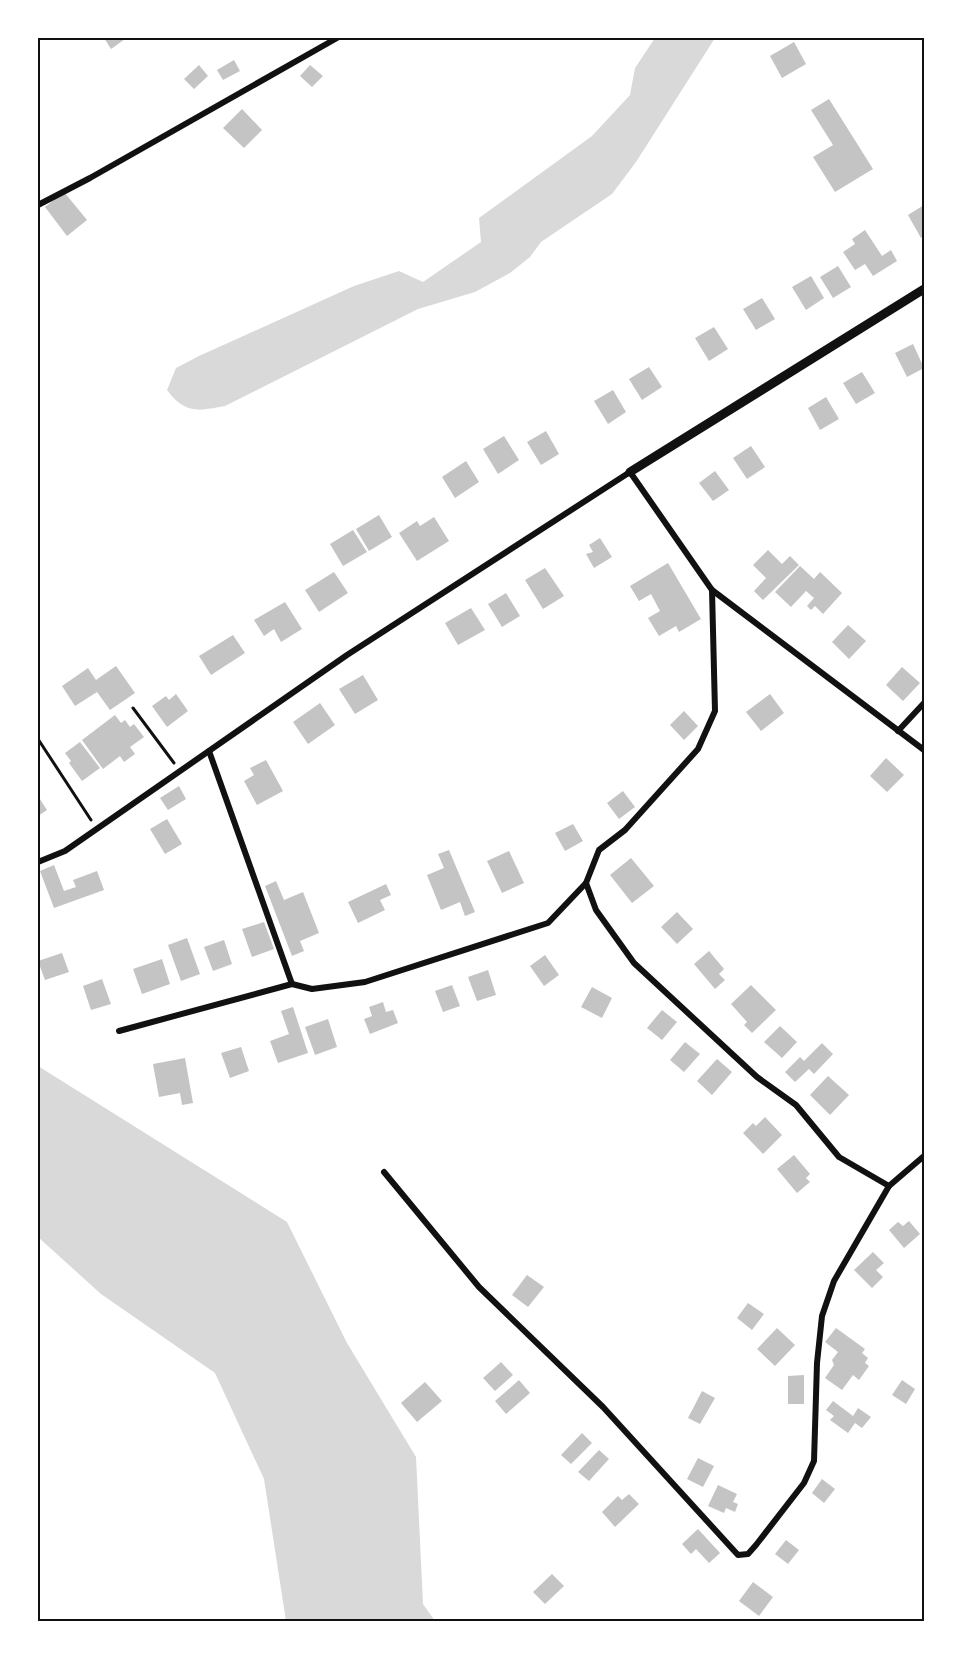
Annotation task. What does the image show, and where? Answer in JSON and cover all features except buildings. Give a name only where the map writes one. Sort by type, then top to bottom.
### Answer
[{"type":"street","points":[[38,204],[90,178],[337,38]]},
{"type":"street","points":[[38,862],[65,851],[347,655],[630,472],[924,289]]},
{"type":"street","points":[[630,472],[712,590],[924,750]]},
{"type":"street","points":[[119,1030],[292,984],[312,989],[365,982],[548,923],[586,883],[599,850],[625,830],[698,749],[715,711],[716,702],[712,590]]},
{"type":"street","points":[[898,731],[924,703]]},
{"type":"street","points":[[209,751],[292,984]]},
{"type":"street","points":[[586,883],[596,910],[634,963],[757,1077],[796,1105],[839,1157],[889,1186]]},
{"type":"street","points":[[384,1172],[479,1287],[603,1407],[738,1555],[748,1554],[804,1483],[814,1461],[817,1363],[822,1316],[834,1281],[889,1186],[924,1156]]},
{"type":"path","points":[[133,708],[180,771]]},
{"type":"path","points":[[38,739],[97,829]]},
{"type":"shaded area","points":[[655,38],[715,38],[636,162],[612,194],[541,242],[530,257],[510,273],[475,292],[418,309],[225,406],[192,409],[180,403],[167,390],[176,368],[199,356],[354,286],[399,271],[423,282],[481,242],[479,218],[592,136],[630,95],[635,68]]},
{"type":"shaded area","points":[[38,1066],[287,1222],[347,1343],[416,1457],[423,1604],[435,1621],[286,1621],[264,1479],[215,1373],[101,1294],[38,1237]]}]
